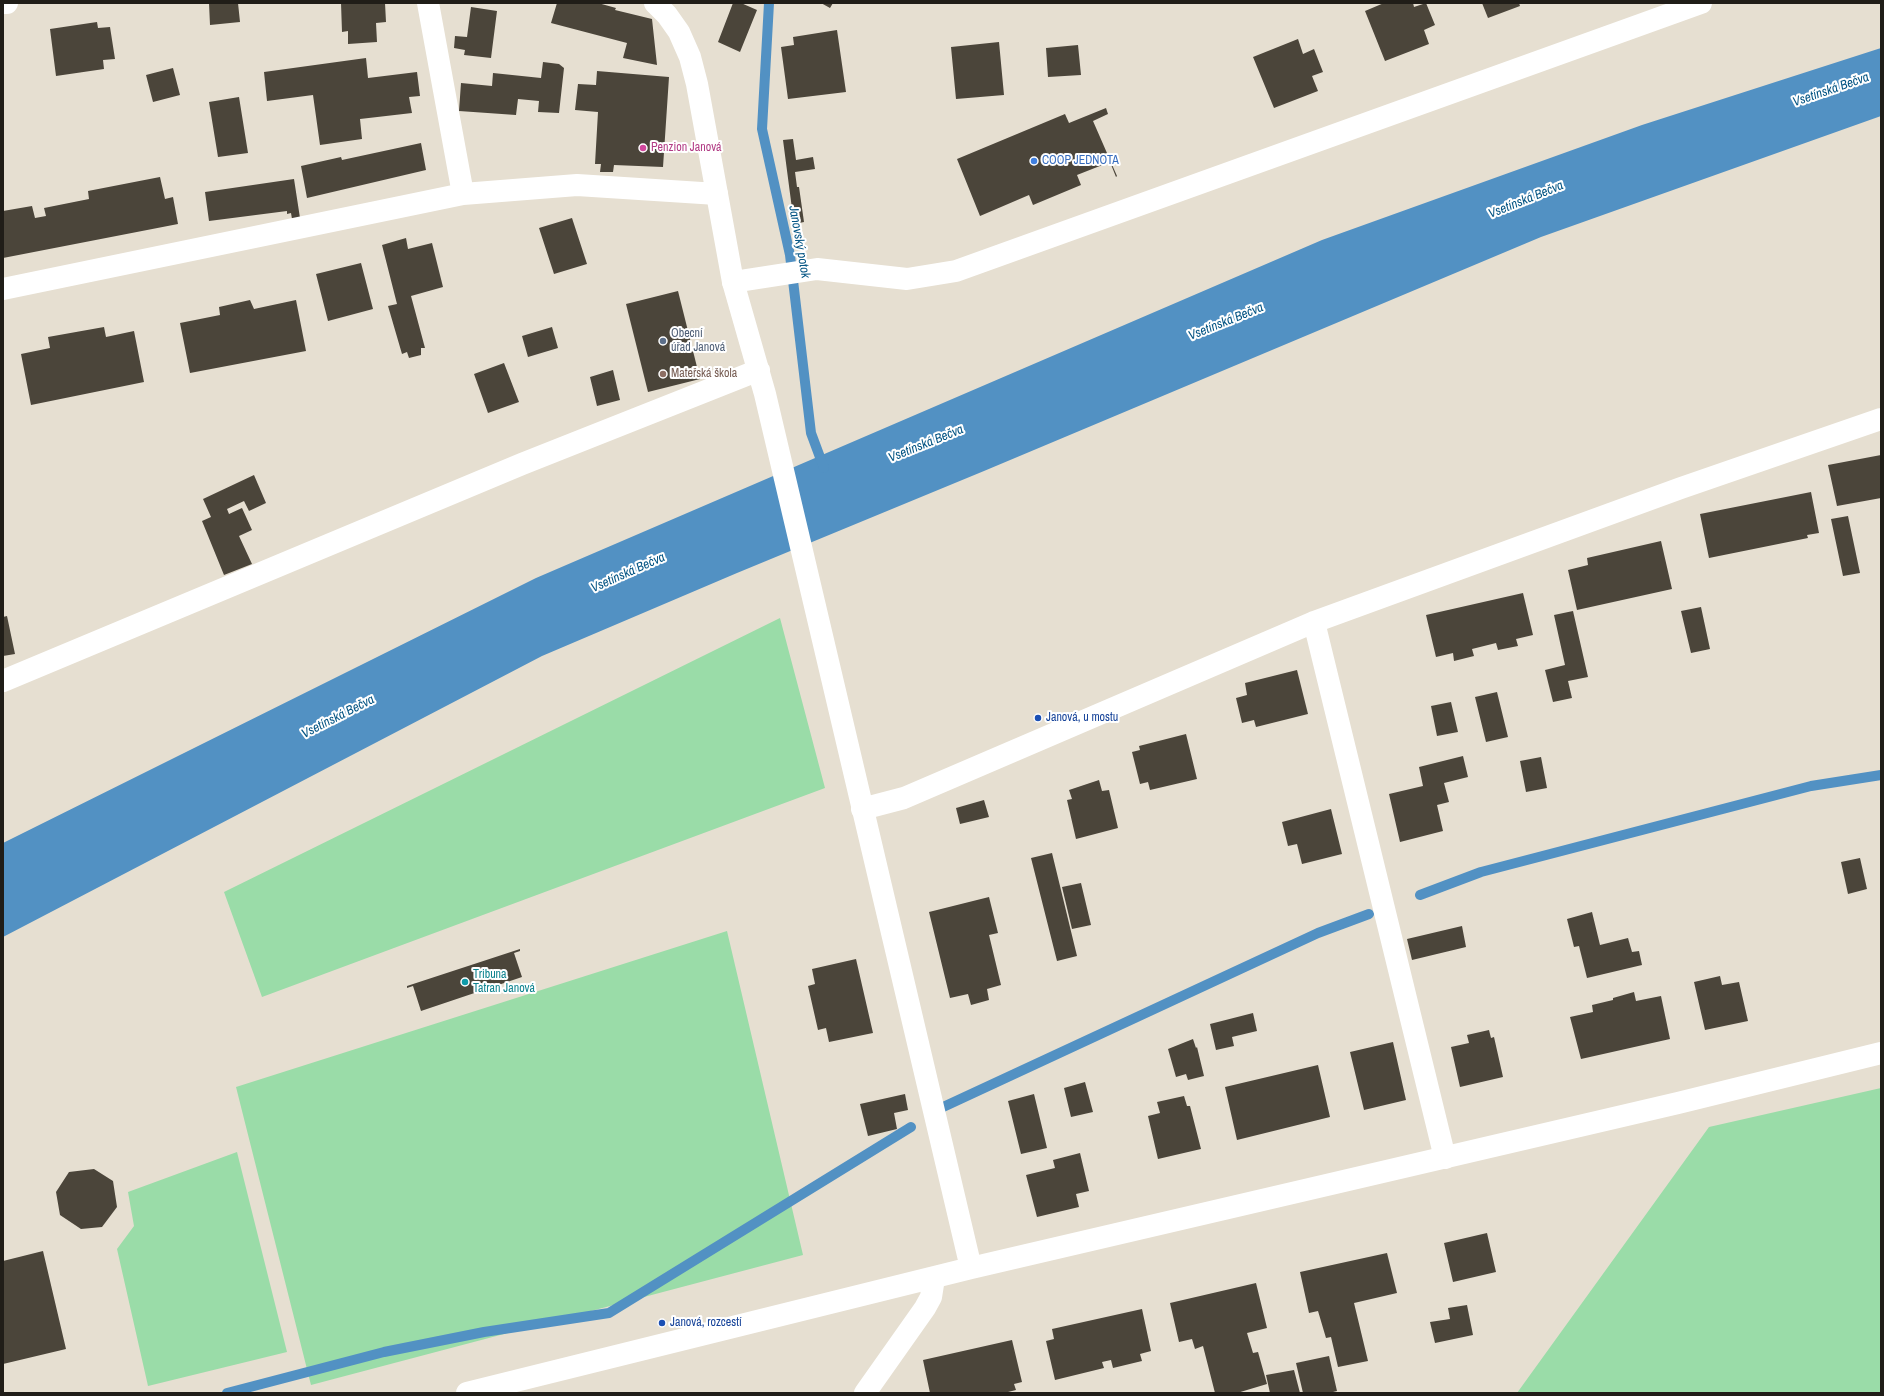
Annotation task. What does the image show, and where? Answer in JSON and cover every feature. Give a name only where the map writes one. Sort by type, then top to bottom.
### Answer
[{"type":"street","points":[[428,3],[464,194]]},
{"type":"street","points":[[655,3],[667,15],[679,32],[690,57],[698,84],[733,282],[765,394],[862,809],[972,1268]]},
{"type":"street","points":[[733,282],[772,274],[817,268],[907,279],[956,271],[1701,3]]},
{"type":"street","points":[[3,290],[464,194],[577,185],[717,194]]},
{"type":"street","points":[[3,681],[522,464],[758,370]]},
{"type":"street","points":[[862,809],[904,798],[1314,622],[1681,488],[1881,418]]},
{"type":"street","points":[[1314,622],[1446,1158]]},
{"type":"street","points":[[467,1393],[972,1268],[1446,1158],[1881,1053]]},
{"type":"street","points":[[865,1393],[925,1308],[931,1297],[934,1278]]},
{"type":"green space","points":[[780,618],[825,788],[262,997],[224,892]]},
{"type":"green space","points":[[727,931],[803,1255],[311,1385],[236,1087]]},
{"type":"green space","points":[[1881,1088],[1881,1393],[1517,1393],[1709,1127]]},
{"type":"green space","points":[[237,1152],[287,1352],[148,1386],[117,1249],[134,1226],[128,1192]]},
{"type":"water","name":"Vsetínská Bečva","points":[[1881,48],[1881,116],[1541,237],[542,656],[3,937],[3,843],[536,578],[1322,240],[1642,125]]},
{"type":"building","points":[[209,3],[238,3],[240,22],[210,25]]},
{"type":"building","points":[[341,3],[385,3],[386,22],[376,23],[377,42],[348,44],[348,31],[342,32]]},
{"type":"building","points":[[557,3],[598,3],[616,8],[615,10],[652,19],[657,65],[623,58],[627,43],[551,23]]},
{"type":"building","points":[[733,3],[741,3],[757,10],[740,52],[718,42]]},
{"type":"building","points":[[821,3],[833,3],[830,8]]},
{"type":"building","points":[[1384,3],[1413,3],[1414,7],[1426,3],[1435,25],[1424,30],[1429,44],[1385,61],[1365,11]]},
{"type":"building","points":[[1482,3],[1519,3],[1520,6],[1488,18]]},
{"type":"building","points":[[471,7],[497,11],[491,58],[464,55],[465,50],[454,48],[455,36],[467,37]]},
{"type":"building","points":[[97,22],[98,28],[110,27],[115,59],[103,60],[104,69],[56,76],[50,29]]},
{"type":"building","points":[[837,30],[846,92],[788,99],[781,47],[794,45],[793,37]]},
{"type":"building","points":[[1298,39],[1303,54],[1314,49],[1323,72],[1312,76],[1318,91],[1274,108],[1253,57]]},
{"type":"building","points":[[999,42],[1004,95],[956,99],[951,47]]},
{"type":"building","points":[[1078,45],[1081,75],[1048,77],[1046,48]]},
{"type":"building","points":[[366,58],[368,78],[417,72],[420,96],[409,97],[412,113],[360,119],[362,139],[320,145],[313,95],[267,101],[264,72]]},
{"type":"building","points":[[543,62],[559,64],[564,68],[559,113],[538,112],[539,101],[518,99],[516,115],[459,111],[461,83],[492,86],[493,73],[541,78]]},
{"type":"building","points":[[173,68],[180,95],[153,102],[146,75]]},
{"type":"building","points":[[597,71],[669,77],[663,167],[614,165],[613,172],[600,172],[601,164],[595,164],[598,112],[575,110],[578,84],[596,85]]},
{"type":"building","points":[[239,97],[248,153],[218,157],[209,102]]},
{"type":"building","name":"COOP JEDNOTA","points":[[1106,108],[1108,114],[1093,121],[1117,176],[1116,177],[1110,162],[1077,175],[1081,185],[1033,205],[1029,195],[980,216],[957,159],[1065,114],[1069,123]]},
{"type":"building","points":[[793,139],[796,160],[813,157],[815,169],[795,172],[797,187],[799,187],[804,222],[794,224],[783,140]]},
{"type":"building","points":[[421,143],[426,170],[307,198],[301,166],[341,157],[342,160]]},
{"type":"building","points":[[160,177],[165,199],[173,197],[178,224],[3,258],[3,211],[32,206],[35,218],[46,216],[44,208],[89,199],[88,191]]},
{"type":"building","points":[[294,179],[300,218],[292,219],[291,213],[287,214],[287,211],[209,221],[205,192]]},
{"type":"building","points":[[572,218],[587,264],[554,274],[539,228]]},
{"type":"building","points":[[406,238],[408,249],[432,243],[443,287],[411,296],[425,348],[421,348],[421,355],[409,358],[407,352],[402,354],[388,306],[397,304],[382,245]]},
{"type":"building","points":[[361,263],[373,309],[328,321],[316,274]]},
{"type":"building","name":"Obecní úřad Janová","points":[[678,291],[700,379],[648,392],[626,304]]},
{"type":"building","points":[[250,300],[254,309],[296,300],[306,351],[190,373],[180,323],[220,315],[219,307]]},
{"type":"building","points":[[104,327],[106,337],[134,331],[144,382],[31,405],[21,354],[50,348],[48,337]]},
{"type":"building","points":[[552,327],[558,348],[528,357],[522,336]]},
{"type":"building","points":[[504,363],[519,402],[488,413],[474,374]]},
{"type":"building","points":[[613,370],[620,400],[597,406],[590,377]]},
{"type":"building","points":[[1881,455],[1881,498],[1837,506],[1828,465]]},
{"type":"building","points":[[254,475],[266,503],[249,511],[244,501],[227,509],[229,514],[242,508],[252,530],[239,536],[252,564],[224,575],[202,521],[211,517],[203,499]]},
{"type":"building","points":[[1811,492],[1819,533],[1807,535],[1808,538],[1709,558],[1700,514]]},
{"type":"building","points":[[1848,516],[1860,573],[1843,576],[1831,519]]},
{"type":"building","points":[[1661,541],[1672,589],[1577,610],[1568,570],[1588,565],[1587,558]]},
{"type":"building","points":[[1523,593],[1533,635],[1516,639],[1518,646],[1498,650],[1496,643],[1472,649],[1474,656],[1454,661],[1453,653],[1436,657],[1426,615]]},
{"type":"building","points":[[1701,607],[1710,649],[1691,653],[1681,611]]},
{"type":"building","points":[[1573,611],[1588,677],[1568,681],[1572,698],[1553,702],[1545,670],[1565,665],[1554,615]]},
{"type":"building","points":[[7,616],[15,654],[3,656],[3,617]]},
{"type":"building","points":[[1297,670],[1308,714],[1256,727],[1254,720],[1242,723],[1236,698],[1247,695],[1245,683]]},
{"type":"building","points":[[1497,692],[1508,737],[1486,742],[1475,697]]},
{"type":"building","points":[[1451,702],[1458,732],[1437,736],[1431,706]]},
{"type":"building","points":[[1186,734],[1197,779],[1150,790],[1148,782],[1140,784],[1132,752],[1140,750],[1139,746]]},
{"type":"building","points":[[1463,756],[1468,777],[1444,783],[1449,802],[1437,805],[1443,831],[1400,842],[1389,794],[1423,786],[1419,767]]},
{"type":"building","points":[[1541,757],[1547,788],[1526,792],[1520,761]]},
{"type":"building","points":[[1099,780],[1102,791],[1109,790],[1118,828],[1076,839],[1067,800],[1072,799],[1069,790]]},
{"type":"building","points":[[984,800],[989,817],[960,824],[956,808]]},
{"type":"building","points":[[1331,809],[1342,854],[1302,864],[1297,844],[1288,846],[1282,822]]},
{"type":"building","points":[[1052,853],[1077,956],[1057,961],[1031,858]]},
{"type":"building","points":[[1860,858],[1867,889],[1848,894],[1841,862]]},
{"type":"building","points":[[1081,883],[1091,925],[1072,929],[1062,887]]},
{"type":"building","points":[[989,897],[998,933],[989,935],[1001,985],[987,989],[989,1000],[971,1005],[968,994],[950,998],[929,912]]},
{"type":"building","points":[[1592,912],[1600,945],[1628,938],[1632,952],[1639,951],[1642,965],[1587,978],[1579,946],[1574,947],[1567,919]]},
{"type":"building","points":[[1462,926],[1466,947],[1412,960],[1407,939]]},
{"type":"building","name":"Tribuna Tatran Janová","points":[[520,949],[520,951],[514,953],[522,977],[421,1011],[413,986],[407,988],[407,986]]},
{"type":"building","points":[[856,959],[873,1033],[829,1042],[826,1028],[818,1030],[808,986],[815,984],[812,969]]},
{"type":"building","points":[[1720,976],[1722,985],[1739,982],[1748,1021],[1705,1030],[1694,982]]},
{"type":"building","points":[[1634,992],[1636,1001],[1661,996],[1670,1039],[1581,1059],[1570,1017],[1593,1012],[1592,1005],[1613,1000],[1613,998]]},
{"type":"building","points":[[1253,1013],[1257,1031],[1232,1037],[1234,1046],[1216,1050],[1210,1024]]},
{"type":"building","points":[[1489,1030],[1491,1038],[1494,1037],[1503,1077],[1460,1087],[1451,1047],[1469,1043],[1467,1035]]},
{"type":"building","points":[[1193,1039],[1196,1048],[1197,1047],[1204,1076],[1188,1080],[1186,1074],[1176,1077],[1168,1049]]},
{"type":"building","points":[[1393,1042],[1406,1100],[1364,1110],[1350,1052]]},
{"type":"building","points":[[1318,1065],[1330,1117],[1237,1140],[1225,1087]]},
{"type":"building","points":[[1085,1082],[1093,1112],[1071,1117],[1064,1088]]},
{"type":"building","points":[[905,1094],[908,1110],[894,1113],[897,1129],[868,1136],[860,1104]]},
{"type":"building","points":[[1034,1094],[1047,1148],[1021,1154],[1008,1101]]},
{"type":"building","points":[[1184,1096],[1187,1106],[1190,1106],[1201,1149],[1158,1159],[1148,1116],[1160,1113],[1157,1102]]},
{"type":"building","points":[[1080,1153],[1089,1191],[1076,1194],[1079,1207],[1037,1217],[1026,1175],[1055,1168],[1053,1160]]},
{"type":"building","points":[[94,1169],[113,1181],[117,1207],[102,1227],[81,1229],[60,1215],[56,1192],[69,1172]]},
{"type":"building","points":[[1487,1233],[1496,1272],[1453,1282],[1444,1243]]},
{"type":"building","points":[[43,1251],[66,1349],[3,1364],[3,1261]]},
{"type":"building","points":[[1387,1253],[1397,1293],[1354,1303],[1368,1361],[1338,1367],[1331,1337],[1326,1338],[1318,1311],[1309,1313],[1300,1272]]},
{"type":"building","points":[[1256,1283],[1267,1328],[1247,1333],[1253,1353],[1258,1352],[1267,1384],[1237,1393],[1215,1393],[1203,1346],[1195,1349],[1192,1339],[1179,1342],[1170,1303]]},
{"type":"building","points":[[1467,1305],[1473,1335],[1435,1343],[1430,1322],[1450,1319],[1448,1308]]},
{"type":"building","points":[[1142,1309],[1151,1351],[1140,1354],[1142,1361],[1113,1368],[1111,1360],[1102,1362],[1104,1368],[1055,1380],[1046,1341],[1054,1339],[1052,1329]]},
{"type":"building","points":[[1012,1340],[1022,1382],[1014,1384],[1016,1390],[1004,1393],[930,1393],[923,1360]]},
{"type":"building","points":[[1329,1356],[1337,1391],[1329,1393],[1303,1393],[1296,1363]]},
{"type":"building","points":[[1294,1370],[1300,1393],[1270,1393],[1266,1375]]},
{"type":"waterway","name":"Janovský potok","points":[[769,3],[762,129],[790,255],[811,433],[824,468]]},
{"type":"waterway","points":[[1420,895],[1481,872],[1811,786],[1881,775]]},
{"type":"waterway","points":[[941,1108],[1318,933],[1369,914]]},
{"type":"waterway","points":[[227,1393],[384,1352],[484,1332],[609,1313],[911,1127]]},
{"type":"place","name":"Penzion Janová","points":[[643,148]]},
{"type":"place","name":"COOP JEDNOTA","points":[[1034,161]]},
{"type":"place","name":"Obecní úřad Janová","points":[[663,341]]},
{"type":"place","name":"Mateřská škola","points":[[663,374]]},
{"type":"place","name":"Janová, u mostu","points":[[1038,718]]},
{"type":"place","name":"Tribuna Tatran Janová","points":[[465,982]]},
{"type":"place","name":"Janová, rozcestí","points":[[662,1323]]}]
